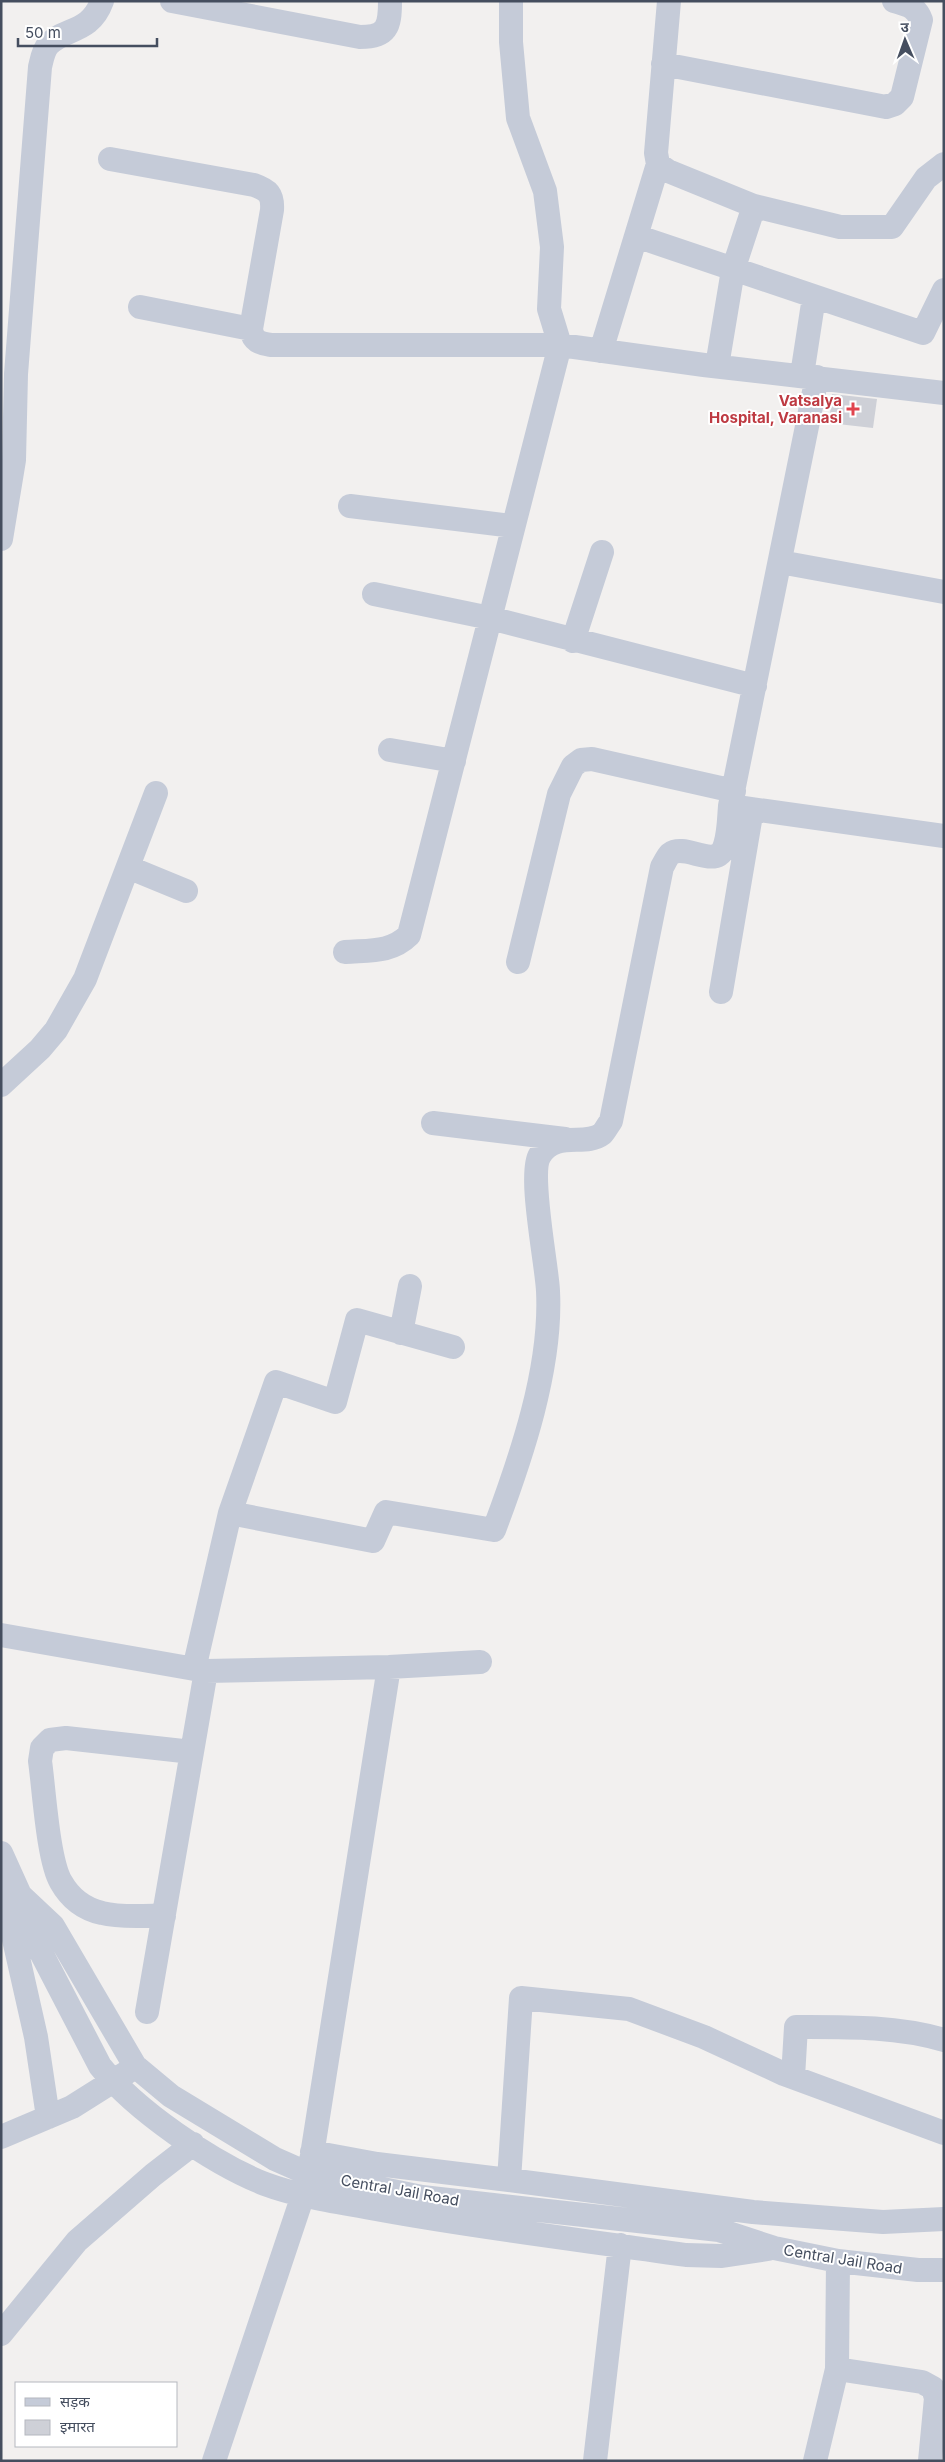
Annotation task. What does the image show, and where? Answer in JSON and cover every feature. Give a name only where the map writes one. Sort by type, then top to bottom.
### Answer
[{"type":"street","points":[[1,540],[14,460],[16,374],[40,67],[43,54],[49,44],[89,22],[102,1]]},
{"type":"street","points":[[172,1],[360,37],[374,37],[383,32],[388,22],[390,1]]},
{"type":"street","points":[[345,952],[387,949],[400,944],[409,935],[512,526],[560,345],[549,309],[552,247],[545,191],[518,118],[511,42],[511,1]]},
{"type":"street","points":[[601,351],[658,164],[656,153],[670,1]]},
{"type":"street","points":[[663,64],[886,107],[895,104],[902,97],[921,20],[918,11],[894,1]]},
{"type":"street","points":[[110,159],[254,185],[266,189],[271,194],[272,210],[251,329],[252,337],[259,343],[271,346],[560,345],[944,393]]},
{"type":"street","points":[[658,164],[668,171],[754,206],[840,227],[892,227],[926,178],[944,164]]},
{"type":"street","points":[[716,366],[734,270],[754,206]]},
{"type":"street","points":[[636,236],[924,333],[944,290]]},
{"type":"street","points":[[721,992],[739,802],[755,686],[780,562],[810,376],[814,297]]},
{"type":"street","points":[[140,308],[251,329]]},
{"type":"street","points":[[350,506],[512,526]]},
{"type":"street","points":[[573,640],[602,552]]},
{"type":"street","points":[[780,562],[944,592]]},
{"type":"street","points":[[374,594],[490,618],[755,686]]},
{"type":"street","points":[[390,750],[454,762]]},
{"type":"street","points":[[518,962],[559,794],[572,766],[581,760],[592,759],[739,802],[944,836]]},
{"type":"street","points":[[1,1085],[40,1049],[56,1030],[85,978],[130,868],[156,793]]},
{"type":"street","points":[[433,1123],[566,1139],[587,1139],[602,1134],[611,1121],[662,867],[671,854],[683,850],[709,858],[718,855],[725,846],[739,802]]},
{"type":"street","points":[[130,868],[186,891]]},
{"type":"street","points":[[230,1513],[373,1541],[386,1512],[494,1530],[522,1456],[544,1358],[548,1325],[548,1290],[536,1184],[536,1165],[539,1156],[546,1148],[566,1139]]},
{"type":"street","points":[[401,1333],[410,1286]]},
{"type":"street","points":[[147,2012],[192,1752],[200,1670],[230,1513],[276,1382],[335,1402],[356,1320],[453,1347]]},
{"type":"street","points":[[1,1635],[200,1670],[389,1667],[480,1662]]},
{"type":"street","points":[[214,2461],[308,2174],[389,1667]]},
{"type":"street","points":[[164,1916],[103,1914],[87,1908],[72,1899],[60,1881],[53,1856],[40,1761],[42,1748],[50,1740],[66,1738],[192,1752]]},
{"type":"street","name":"Central Jail Road","points":[[1,1853],[11,1889],[53,1926],[135,2066],[171,2096],[275,2159],[308,2174],[422,2197],[719,2230],[774,2248],[838,2261],[918,2270],[944,2270]]},
{"type":"street","points":[[11,1889],[40,1951],[100,2066],[113,2082],[193,2144],[239,2172],[266,2184],[308,2174],[376,2164],[753,2212],[883,2222],[944,2219]]},
{"type":"street","points":[[11,1889],[48,2117]]},
{"type":"street","points":[[508,2180],[521,1998],[629,2010],[704,2037],[793,2077],[944,2133]]},
{"type":"street","points":[[793,2077],[796,2027],[848,2027],[919,2032],[944,2040]]},
{"type":"street","points":[[1,2137],[72,2107],[135,2066]]},
{"type":"street","points":[[1,2334],[77,2241],[153,2175],[193,2144]]},
{"type":"street","points":[[308,2174],[408,2215],[686,2254],[722,2256],[774,2248]]},
{"type":"street","points":[[595,2461],[620,2245]]},
{"type":"street","points":[[815,2461],[838,2369],[838,2261]]},
{"type":"street","points":[[838,2369],[922,2382],[933,2388],[936,2398],[930,2461]]},
{"type":"building","points":[[832,394],[877,399],[873,428],[829,423]]},
{"type":"place","name":"Vatsalya Hospital, Varanasi","points":[[853,409]]}]
